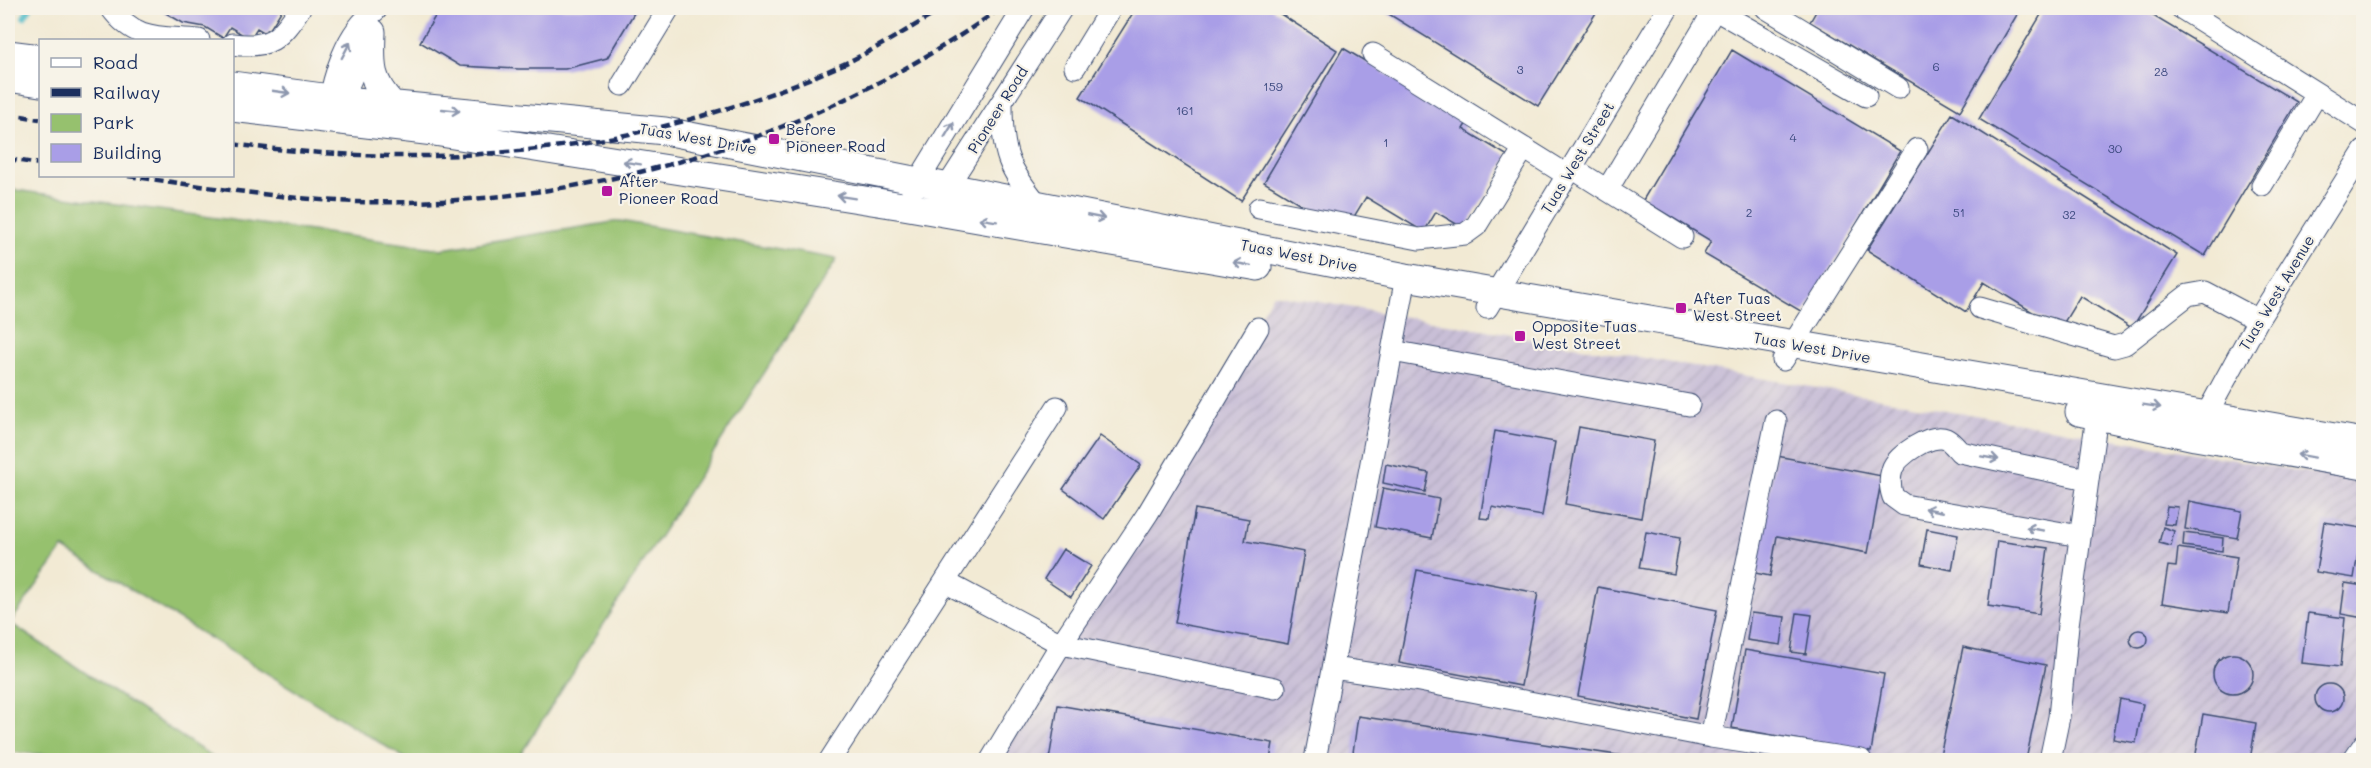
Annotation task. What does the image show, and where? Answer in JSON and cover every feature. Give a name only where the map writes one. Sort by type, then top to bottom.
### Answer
[{"type":"main road","points":[[375,17],[373,78],[381,92],[392,104]]},
{"type":"main road","points":[[8,54],[39,58]]},
{"type":"main road","points":[[8,78],[39,83]]},
{"type":"main road","name":"Tuas West Drive","points":[[234,85],[434,132],[1404,285],[2098,406],[2200,426],[2364,466]]},
{"type":"main road","name":"Tuas West Drive","points":[[234,108],[336,110],[392,104],[665,130],[918,180],[1404,285]]},
{"type":"main road","name":"Tuas West Drive","points":[[2200,426],[2364,442]]},
{"type":"street","points":[[111,8],[123,25],[138,33],[190,39]]},
{"type":"street","points":[[234,45],[253,47],[272,42],[300,8]]},
{"type":"street","points":[[622,85],[669,8]]},
{"type":"street","name":"Pioneer Road","points":[[916,208],[918,180],[1024,8]]},
{"type":"street","name":"Pioneer Road","points":[[916,208],[949,187],[1062,8]]},
{"type":"street","points":[[1075,66],[1111,8]]},
{"type":"street","name":"Tuas West Street","points":[[1492,301],[1668,8]]},
{"type":"street","points":[[1607,190],[1713,8],[1866,96]]},
{"type":"street","points":[[1766,8],[1898,88]]},
{"type":"street","points":[[2181,8],[2364,123]]},
{"type":"street","points":[[336,110],[375,17]]},
{"type":"street","points":[[1373,54],[1524,148],[1607,190],[1682,237]]},
{"type":"street","points":[[2262,185],[2317,93]]},
{"type":"street","points":[[1002,105],[1002,140],[1008,163],[1039,206]]},
{"type":"street","points":[[1259,208],[1419,239],[1465,234],[1476,226],[1524,148]]},
{"type":"street","points":[[1788,352],[1917,149]]},
{"type":"street","name":"Tuas West Avenue","points":[[2200,426],[2258,320],[2364,152]]},
{"type":"street","points":[[1315,760],[1404,285]]},
{"type":"street","points":[[1980,308],[2114,347],[2125,344],[2188,295],[2198,293],[2205,292],[2258,320]]},
{"type":"street","points":[[991,760],[1061,644],[1148,513],[1258,328]]},
{"type":"street","points":[[1392,351],[1689,405]]},
{"type":"street","points":[[2050,760],[2059,717],[2067,625],[2098,406]]},
{"type":"street","points":[[830,760],[1058,407]]},
{"type":"street","points":[[1711,737],[1776,421]]},
{"type":"street","points":[[2080,536],[1904,505],[1893,497],[1889,485],[1892,468],[1897,460],[1935,438],[1947,439],[1959,452],[2087,479]]},
{"type":"street","points":[[945,582],[1061,644],[1275,688]]},
{"type":"street","points":[[1334,668],[1414,680],[1711,737],[1855,760]]},
{"type":"street","points":[[2353,760],[2364,744]]},
{"type":"shaded area","points":[[1273,294],[2363,482],[2363,760],[988,760]]},
{"type":"green space","points":[[8,189],[442,249],[620,221],[837,259],[517,760],[408,760],[63,548],[10,623],[217,760],[127,760],[8,752]]},
{"type":"building","points":[[157,8],[283,8],[267,34],[257,28],[250,39],[230,27],[223,38],[205,27],[183,23]]},
{"type":"building","points":[[440,8],[637,8],[607,58],[565,69],[519,69],[460,66],[420,42]]},
{"type":"building","points":[[1136,8],[1271,8],[1337,50],[1241,201],[1080,97]]},
{"type":"building","points":[[1379,8],[1599,8],[1538,106]]},
{"type":"building","points":[[1818,8],[2021,8],[1960,111],[1810,22]]},
{"type":"building","points":[[2045,8],[2140,8],[2297,102],[2205,256],[1979,119]]},
{"type":"building","points":[[1343,48],[1425,97],[1471,116],[1463,129],[1508,156],[1465,229],[1436,212],[1424,232],[1366,197],[1352,220],[1317,214],[1264,182]]},
{"type":"building","points":[[1732,50],[1900,151],[1804,313],[1704,254],[1711,241],[1643,200]]},
{"type":"building","points":[[1952,114],[2177,255],[2132,328],[2080,296],[2060,329],[1984,282],[1966,312],[1867,250]]},
{"type":"building","points":[[1579,427],[1654,441],[1641,518],[1565,504]]},
{"type":"building","points":[[1495,431],[1555,442],[1542,516],[1492,507],[1490,519],[1480,518]]},
{"type":"building","points":[[1100,436],[1141,465],[1104,519],[1063,489]]},
{"type":"building","points":[[1777,456],[1882,476],[1868,553],[1777,536],[1770,576],[1755,573]]},
{"type":"building","points":[[1386,464],[1429,473],[1425,492],[1383,483]]},
{"type":"building","points":[[1383,488],[1439,499],[1432,538],[1375,527]]},
{"type":"building","points":[[2189,501],[2242,511],[2237,538],[2185,529]]},
{"type":"building","points":[[2167,506],[2178,507],[2175,525],[2164,524]]},
{"type":"building","points":[[1195,509],[1249,519],[1245,541],[1304,552],[1288,644],[1175,623]]},
{"type":"building","points":[[2324,522],[2362,528],[2354,578],[2316,572]]},
{"type":"building","points":[[2163,527],[2174,531],[2171,546],[2159,543]]},
{"type":"building","points":[[1927,529],[1958,535],[1952,570],[1921,564]]},
{"type":"building","points":[[1646,532],[1680,538],[1674,574],[1639,568]]},
{"type":"building","points":[[2184,533],[2223,538],[2222,551],[2183,546]]},
{"type":"building","points":[[1997,541],[2048,548],[2039,614],[1988,606]]},
{"type":"building","points":[[2178,548],[2237,557],[2228,613],[2162,603],[2168,566],[2176,567]]},
{"type":"building","points":[[1063,549],[1091,566],[1071,597],[1044,579]]},
{"type":"building","points":[[1417,570],[1538,593],[1521,686],[1399,663]]},
{"type":"building","points":[[2345,583],[2364,586],[2364,618],[2341,614]]},
{"type":"building","points":[[1598,587],[1717,610],[1696,719],[1578,696]]},
{"type":"building","points":[[1751,613],[1785,617],[1781,645],[1747,640]]},
{"type":"building","points":[[1797,613],[1812,615],[1806,654],[1791,652]]},
{"type":"building","points":[[2308,613],[2345,618],[2340,667],[2302,663]]},
{"type":"building","points":[[2139,630],[2145,633],[2148,639],[2145,645],[2139,648],[2133,645],[2130,639],[2133,633]]},
{"type":"building","points":[[1963,647],[2046,665],[2026,760],[1963,760],[1940,756]]},
{"type":"building","points":[[1745,650],[1884,674],[1871,752],[1732,728]]},
{"type":"building","points":[[2233,654],[2241,655],[2247,660],[2252,666],[2252,682],[2247,688],[2241,693],[2233,694],[2225,693],[2219,688],[2214,682],[2213,674],[2214,666],[2219,660],[2225,655]]},
{"type":"building","points":[[2329,684],[2339,688],[2343,698],[2339,708],[2329,712],[2319,708],[2315,698],[2319,688]]},
{"type":"building","points":[[2120,699],[2143,704],[2136,743],[2113,739]]},
{"type":"building","points":[[1058,705],[1273,743],[1270,760],[1049,760]]},
{"type":"building","points":[[2203,714],[2256,723],[2250,760],[2195,759]]},
{"type":"building","points":[[1358,716],[1643,759],[1643,760],[1352,760]]},
{"type":"waterway","points":[[24,17],[30,8]]},
{"type":"railway","points":[[234,144],[313,152],[392,156],[469,155],[545,148],[620,136],[695,118],[770,94],[859,57],[945,8]]},
{"type":"railway","points":[[136,177],[271,195],[357,202],[443,201],[528,193],[612,178],[695,157],[775,129],[853,95],[929,55],[1001,8]]},
{"type":"railway","points":[[8,114],[39,119]]},
{"type":"railway","points":[[8,159],[39,164]]},
{"type":"place","name":"Before Pioneer Road","points":[[774,139]]},
{"type":"place","name":"After Pioneer Road","points":[[607,191]]},
{"type":"place","name":"After Tuas West Street","points":[[1681,308]]},
{"type":"place","name":"Opposite Tuas West Street","points":[[1520,336]]}]
